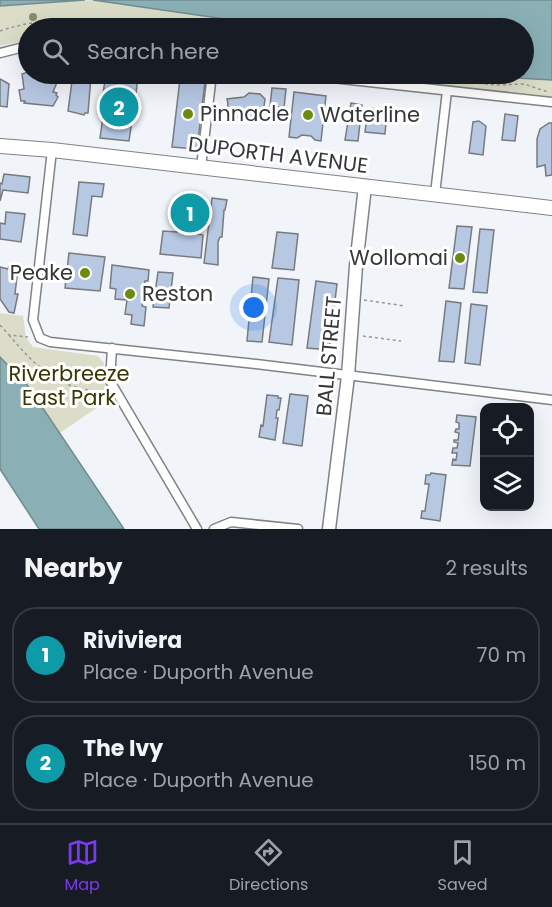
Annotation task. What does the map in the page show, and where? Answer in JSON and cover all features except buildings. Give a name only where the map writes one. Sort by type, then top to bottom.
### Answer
[{"type":"main road","name":"DUPORTH AVENUE","points":[[0,146],[52,150],[552,208]]},
{"type":"main road","name":"BALL STREET","points":[[329,529],[348,376],[353,299],[365,186]]},
{"type":"street","points":[[0,53],[18,48]]},
{"type":"street","points":[[201,167],[211,84]]},
{"type":"street","points":[[385,84],[552,102]]},
{"type":"street","points":[[435,194],[447,91]]},
{"type":"street","points":[[52,150],[33,320],[40,338],[50,342],[552,400]]},
{"type":"street","points":[[112,348],[110,381],[197,529]]},
{"type":"street","points":[[214,529],[231,522],[298,529]]},
{"type":"path","points":[[0,31],[18,28]]},
{"type":"path","points":[[485,84],[524,84],[552,92]]},
{"type":"path","points":[[353,299],[405,306]]},
{"type":"path","points":[[0,325],[26,355],[55,378],[69,385],[102,394],[113,401]]},
{"type":"path","points":[[9,334],[40,338]]},
{"type":"path","points":[[350,335],[401,341]]},
{"type":"green space","points":[[93,0],[218,18],[18,18],[18,42],[0,46],[0,6]]},
{"type":"green space","points":[[534,79],[552,80],[552,98],[432,84],[534,84]]},
{"type":"green space","name":"Riverbreeze East Park","points":[[0,313],[23,316],[26,337],[33,347],[98,356],[104,363],[103,380],[111,398],[60,433],[28,386],[0,357]]},
{"type":"water","points":[[0,0],[85,0],[0,6]]},
{"type":"water","points":[[93,0],[552,0],[552,80],[534,79],[534,18],[218,18]]},
{"type":"water","points":[[0,357],[28,386],[124,529],[39,529],[0,469]]},
{"type":"place","name":"The Ivy","points":[[119,107]]},
{"type":"place","name":"Pinnacle","points":[[188,114]]},
{"type":"place","name":"Waterline","points":[[308,115]]},
{"type":"place","name":"Riviviera","points":[[190,213]]},
{"type":"place","name":"Wollomai","points":[[460,258]]},
{"type":"place","name":"Peake","points":[[85,273]]},
{"type":"place","name":"Reston","points":[[130,294]]}]
